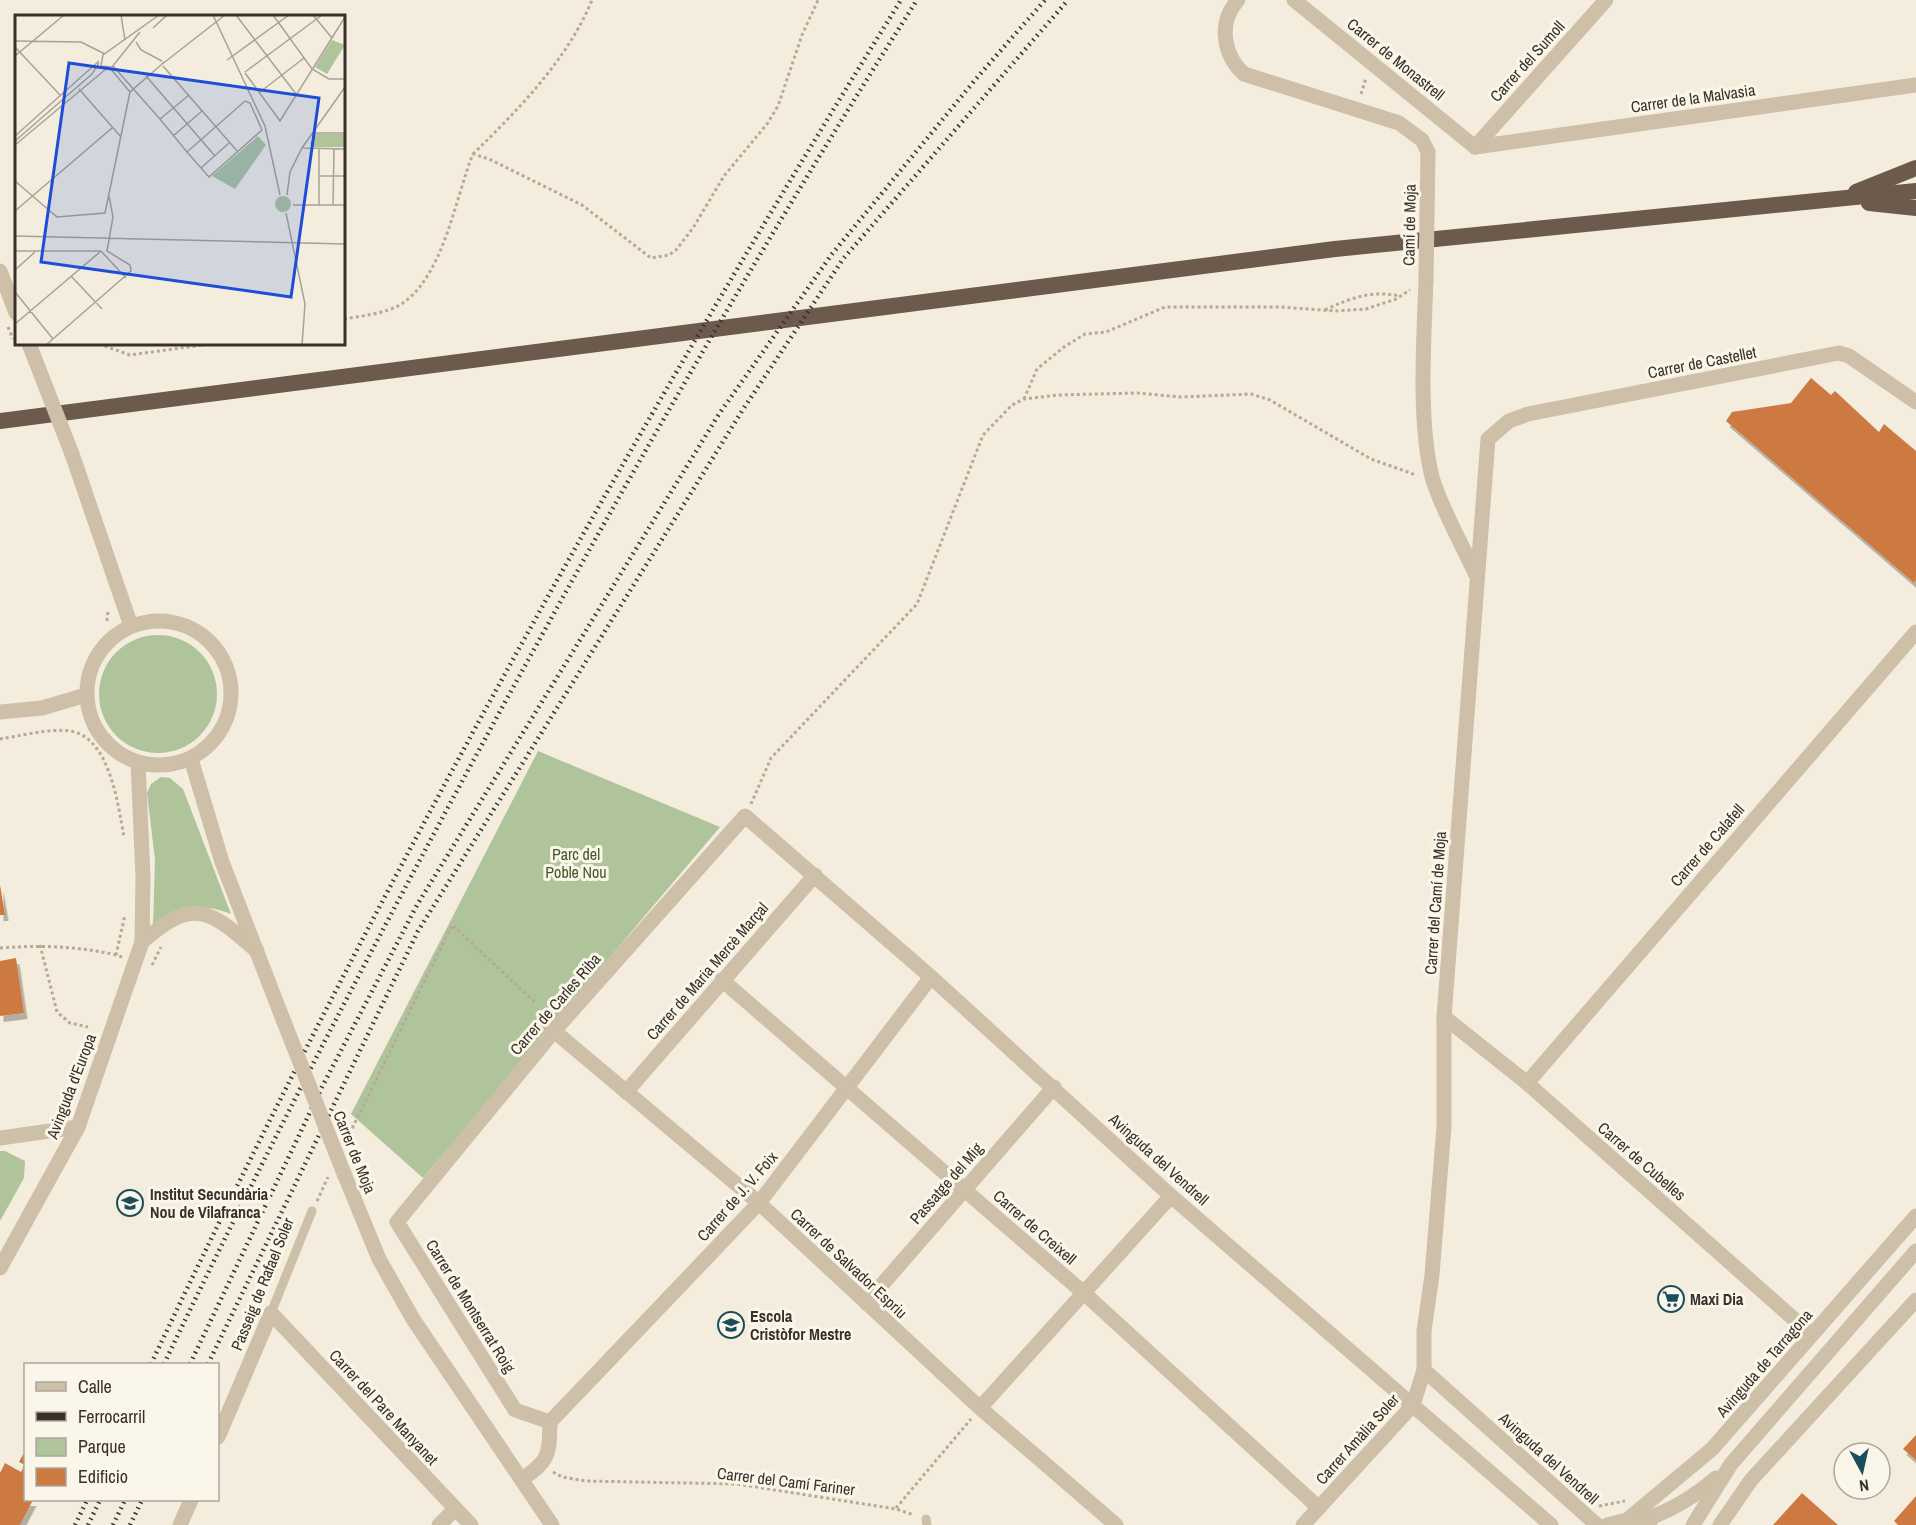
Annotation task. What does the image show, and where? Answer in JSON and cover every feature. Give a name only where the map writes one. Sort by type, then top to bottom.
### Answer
[{"type":"highway","points":[[1835,200],[1916,168]]},
{"type":"highway","points":[[0,421],[1335,249],[1916,191]]},
{"type":"highway","points":[[1835,200],[1916,208]]},
{"type":"street","name":"Camí de Moja","points":[[1238,0],[1226,26],[1225,45],[1232,63],[1245,74],[1405,127],[1422,140],[1428,152],[1423,350],[1425,415],[1432,477],[1476,576]]},
{"type":"street","name":"Carrer de Monastrell","points":[[1294,0],[1475,147]]},
{"type":"street","name":"Carrer del Sumoll","points":[[1475,147],[1606,0]]},
{"type":"street","name":"Carrer de la Malvasia","points":[[1475,147],[1916,85]]},
{"type":"street","points":[[0,271],[15,310]]},
{"type":"street","points":[[29,345],[72,454],[131,626]]},
{"type":"street","name":"Carrer de Castellet","points":[[1488,439],[1509,422],[1528,414],[1839,353],[1848,356],[1916,402]]},
{"type":"street","name":"Carrer del Camí de Moja","points":[[1424,1370],[1424,1331],[1432,1275],[1444,1127],[1444,1017],[1488,439]]},
{"type":"street","points":[[156,620],[180,624],[202,635],[219,652],[230,675],[231,691],[225,723],[211,744],[191,759],[156,766],[138,763],[117,753],[101,738],[90,718],[86,695],[88,674],[97,653],[112,637],[131,626],[156,620]]},
{"type":"street","name":"Carrer de Calafell","points":[[1527,1083],[1916,632]]},
{"type":"street","points":[[0,712],[42,708],[86,695]]},
{"type":"street","name":"Carrer de Moja","points":[[191,759],[222,862],[339,1172],[379,1259],[413,1319],[552,1525]]},
{"type":"street","name":"Avinguda d'Europa","points":[[2,1262],[78,1127],[142,942],[143,877],[138,806],[138,763]]},
{"type":"street","name":"Avinguda del Vendrell","points":[[746,816],[931,977],[1171,1196],[1551,1525]]},
{"type":"street","name":"Carrer de Carles Riba","points":[[396,1221],[554,1031],[746,816]]},
{"type":"street","name":"Carrer de Maria Mercè Marçal","points":[[626,1092],[815,875]]},
{"type":"street","points":[[142,942],[160,926],[180,915],[200,914],[220,919],[257,951]]},
{"type":"street","name":"Carrer de J. V. Foix","points":[[550,1422],[759,1203],[931,977]]},
{"type":"street","name":"Carrer de Creixell","points":[[722,980],[1085,1294],[1319,1508]]},
{"type":"street","name":"Carrer de Cubelles","points":[[1444,1017],[1527,1083],[1812,1335]]},
{"type":"street","name":"Carrer de Salvador Espriu","points":[[554,1031],[759,1203],[980,1408],[1116,1525]]},
{"type":"street","name":"Passatge del Mig","points":[[866,1303],[1054,1087]]},
{"type":"street","points":[[0,1138],[78,1127]]},
{"type":"street","points":[[980,1408],[1171,1196]]},
{"type":"street","name":"Avinguda de Tarragona","points":[[1640,1522],[1712,1449],[1916,1216]]},
{"type":"street","name":"Carrer de Montserrat Roig","points":[[396,1221],[515,1410],[550,1422]]},
{"type":"street","points":[[1694,1525],[1717,1482],[1731,1464],[1916,1251]]},
{"type":"street","points":[[1720,1525],[1751,1480],[1916,1300]]},
{"type":"street","name":"Passeig de Rafael Soler","points":[[219,1435],[271,1313]]},
{"type":"street","name":"Carrer del Pare Manyanet","points":[[271,1313],[471,1525]]},
{"type":"street","name":"Avinguda del Vendrell","points":[[1424,1370],[1597,1525]]},
{"type":"street","name":"Carrer Amàlia Soler","points":[[1303,1525],[1413,1405],[1424,1370]]},
{"type":"street","points":[[522,1479],[542,1466],[549,1455],[550,1422]]},
{"type":"street","points":[[1607,1525],[1640,1522],[1658,1515],[1696,1493],[1731,1464]]},
{"type":"street","points":[[180,1525],[191,1501]]},
{"type":"street","points":[[439,1525],[455,1509]]},
{"type":"lane","name":"Passeig de Rafael Soler","points":[[271,1313],[312,1211]]},
{"type":"path","points":[[345,319],[396,307],[410,298],[421,283],[449,226],[473,154],[504,124],[567,47],[592,0]]},
{"type":"path","points":[[473,154],[489,159],[582,205],[651,258],[669,255],[693,228],[724,176],[767,124],[778,106],[802,35],[818,0]]},
{"type":"path","points":[[1361,111],[1361,94],[1374,65]]},
{"type":"path","points":[[1024,399],[1037,369],[1064,347],[1085,334],[1106,332],[1165,307],[1366,309],[1401,296],[1426,280]]},
{"type":"path","points":[[1324,310],[1363,295],[1385,293],[1401,296]]},
{"type":"path","points":[[102,345],[130,355],[203,345]]},
{"type":"path","points":[[746,816],[771,758],[917,604],[983,435],[998,417],[1024,399],[1069,394],[1137,393],[1181,397],[1251,394],[1270,400],[1371,459],[1406,473],[1432,477]]},
{"type":"path","points":[[0,739],[68,731],[83,735],[102,758],[113,783],[126,848]]},
{"type":"path","points":[[116,955],[126,911]]},
{"type":"path","points":[[343,1147],[452,925],[536,1003]]},
{"type":"path","points":[[0,948],[40,945],[90,949],[152,965],[164,943]]},
{"type":"path","points":[[40,945],[57,1012],[70,1023],[88,1028]]},
{"type":"path","points":[[312,1211],[339,1172]]},
{"type":"path","points":[[896,1509],[980,1408]]},
{"type":"path","name":"Carrer del Camí Fariner","points":[[542,1466],[562,1477],[586,1481],[737,1484],[896,1509],[927,1522]]},
{"type":"green space","points":[[158,635],[181,639],[200,652],[213,671],[217,694],[213,717],[200,736],[181,749],[158,753],[135,749],[116,736],[103,717],[99,694],[103,671],[116,652],[135,639]]},
{"type":"green space","name":"Parc del Poble Nou","points":[[538,751],[720,827],[423,1178],[351,1114]]},
{"type":"green space","points":[[161,777],[170,778],[183,789],[231,914],[208,908],[190,908],[153,926],[155,860],[147,793],[151,784]]},
{"type":"green space","points":[[0,1151],[5,1151],[25,1161],[24,1178],[0,1221]]},
{"type":"building","points":[[1811,378],[1831,395],[1835,391],[1879,432],[1884,424],[1916,451],[1916,580],[1914,583],[1726,421],[1732,412],[1791,403]]},
{"type":"building","points":[[0,885],[5,915],[0,915]]},
{"type":"building","points":[[16,958],[24,1013],[0,1016],[0,961]]},
{"type":"building","points":[[1916,1435],[1916,1460],[1903,1449]]},
{"type":"building","points":[[24,1453],[24,1464],[19,1462]]},
{"type":"building","points":[[5,1463],[21,1472],[24,1467],[24,1501],[32,1501],[20,1525],[0,1525],[0,1473]]},
{"type":"building","points":[[1802,1493],[1838,1525],[1773,1525]]},
{"type":"building","points":[[1916,1496],[1916,1525],[1898,1525],[1894,1521]]},
{"type":"railway","points":[[151,1363],[323,1015],[506,671],[699,333],[901,0]]},
{"type":"railway","points":[[164,1363],[328,1036],[546,627],[605,521],[789,206],[917,0]]},
{"type":"railway","points":[[190,1363],[322,1087],[417,905],[719,414],[832,254],[975,80],[1045,0]]},
{"type":"railway","points":[[208,1363],[418,931],[742,411],[843,259],[1068,0]]},
{"type":"railway","points":[[75,1525],[87,1501]]},
{"type":"railway","points":[[88,1525],[100,1501]]},
{"type":"railway","points":[[113,1525],[125,1501]]},
{"type":"railway","points":[[130,1525],[142,1501]]},
{"type":"place","name":"Institut Secundària Nou de Vilafranca","points":[[130,1203]]},
{"type":"place","name":"Maxi Dia","points":[[1671,1299]]},
{"type":"place","name":"Escola Cristòfor Mestre","points":[[731,1325]]}]
